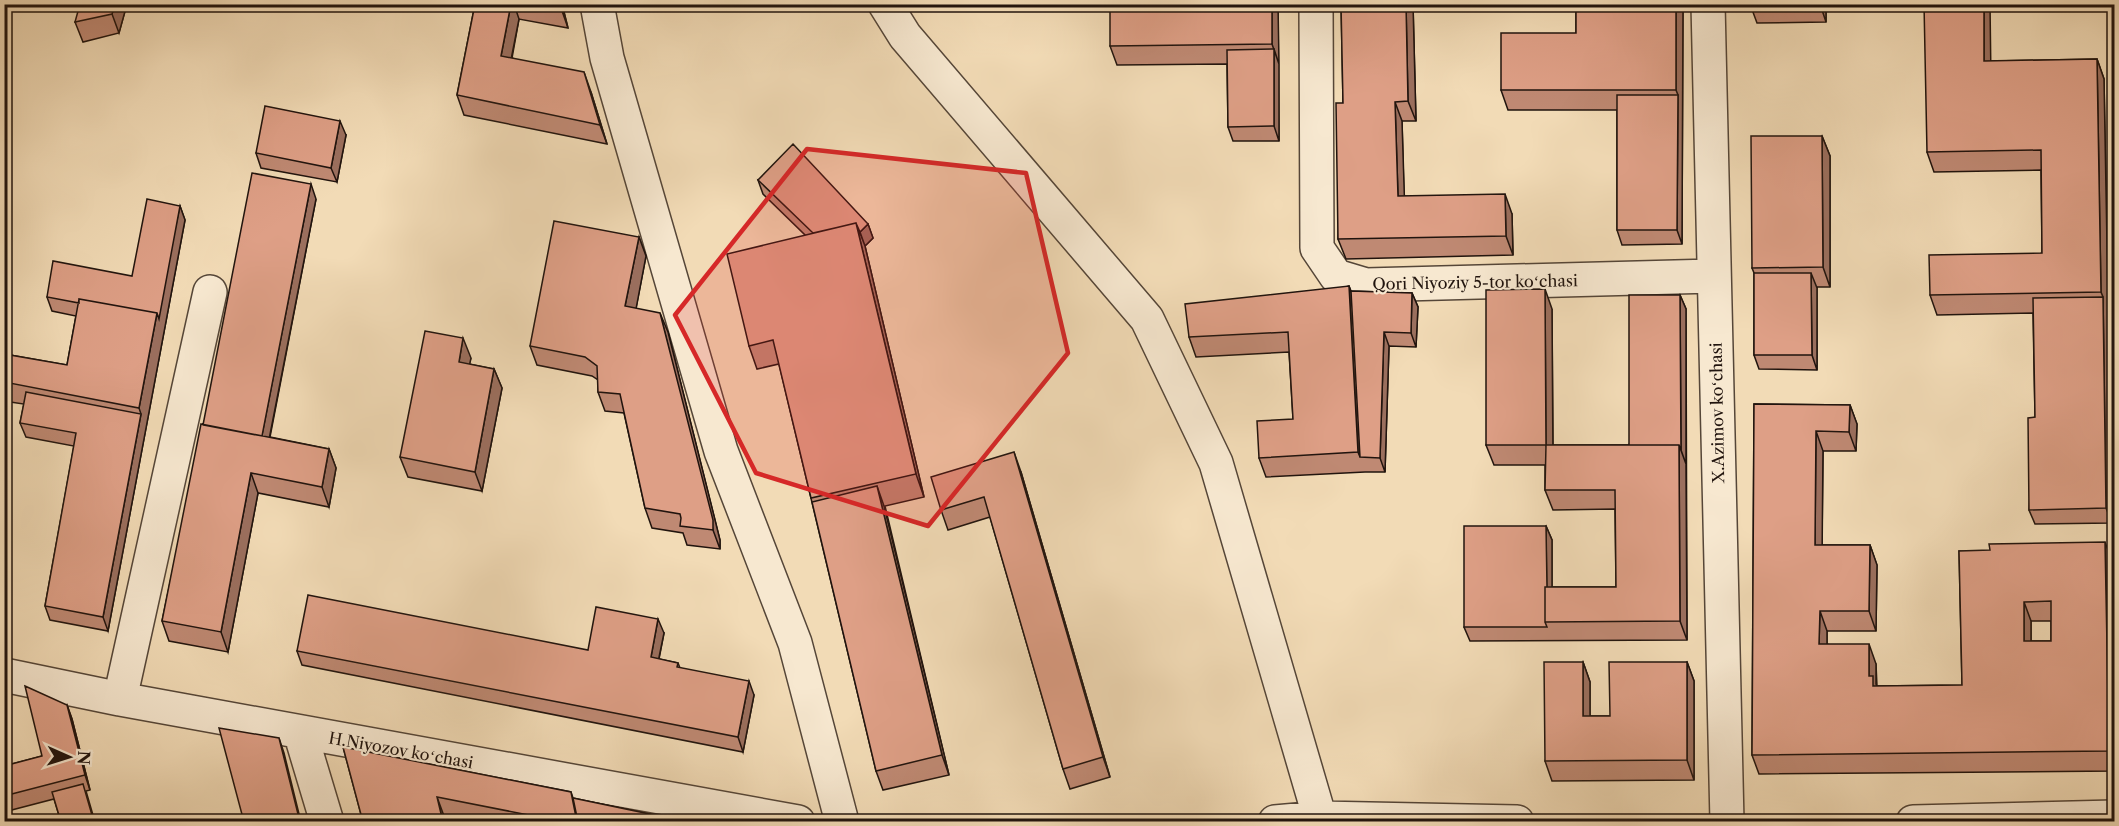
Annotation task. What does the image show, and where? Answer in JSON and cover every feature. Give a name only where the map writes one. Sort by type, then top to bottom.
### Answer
[{"type":"street","points":[[597,4],[608,58],[721,452],[795,643],[842,822]]},
{"type":"street","points":[[885,4],[905,36],[1147,319],[1216,463],[1320,820]]},
{"type":"street","name":"Qori Niyoziy 5-tor koʻchasi","points":[[1316,4],[1317,248],[1336,276],[1366,285],[1713,276]]},
{"type":"street","name":"X.Azimov koʻchasi","points":[[1708,4],[1727,822]]},
{"type":"street","points":[[120,699],[210,292]]},
{"type":"street","name":"H.Niyozov koʻchasi","points":[[4,675],[120,699],[798,822]]},
{"type":"street","points":[[300,732],[327,822]]},
{"type":"street","points":[[1914,822],[2115,817]]},
{"type":"street","points":[[1275,822],[1320,820],[1517,822]]},
{"type":"highlighted area","points":[[807,149],[1026,173],[1068,353],[928,526],[756,473],[675,315]]},
{"type":"building","points":[[80,4],[115,4],[112,14],[75,22]]},
{"type":"building","points":[[475,4],[511,4],[501,56],[584,72],[600,125],[457,95]]},
{"type":"building","points":[[541,4],[560,4],[561,8]]},
{"type":"building","points":[[1206,4],[1272,4],[1272,44],[1110,46],[1110,7],[1206,6]]},
{"type":"building","points":[[1341,4],[1406,4],[1408,101],[1395,102],[1398,196],[1505,194],[1506,236],[1338,239],[1336,103],[1343,103]]},
{"type":"building","points":[[1576,4],[1676,4],[1676,90],[1501,90],[1501,33],[1576,33]]},
{"type":"building","points":[[1924,4],[1984,4],[1984,61],[2097,59],[2101,292],[1930,295],[1929,255],[2042,253],[2041,150],[1927,152]]},
{"type":"building","points":[[1274,49],[1274,126],[1228,127],[1227,50]]},
{"type":"building","points":[[1617,95],[1678,95],[1677,230],[1617,230]]},
{"type":"building","points":[[265,106],[340,121],[331,168],[256,153]]},
{"type":"building","points":[[1751,136],[1822,136],[1823,267],[1752,268]]},
{"type":"building","points":[[793,144],[868,224],[860,232],[856,223],[813,233],[758,180]]},
{"type":"building","points":[[252,173],[311,184],[262,436],[203,425]]},
{"type":"building","points":[[147,199],[180,206],[159,319],[157,313],[79,299],[79,303],[47,297],[53,261],[132,276]]},
{"type":"building","points":[[554,221],[639,237],[625,306],[660,313],[713,520],[713,530],[680,526],[680,514],[645,508],[620,394],[598,392],[597,366],[585,357],[530,346]]},
{"type":"building","points":[[856,223],[916,474],[811,498],[773,340],[749,346],[727,254]]},
{"type":"building","points":[[1754,273],[1811,273],[1812,355],[1754,355]]},
{"type":"building","points":[[1349,286],[1358,452],[1259,458],[1257,421],[1293,419],[1288,332],[1189,337],[1185,304]]},
{"type":"building","points":[[1545,289],[1546,445],[1486,445],[1486,290]]},
{"type":"building","points":[[1351,291],[1412,293],[1411,333],[1384,332],[1380,458],[1360,457]]},
{"type":"building","points":[[1629,295],[1680,295],[1681,450],[1679,445],[1629,445]]},
{"type":"building","points":[[2103,297],[2106,508],[2029,510],[2028,418],[2035,417],[2033,298]]},
{"type":"building","points":[[79,299],[157,313],[139,408],[4,382],[4,354],[67,365]]},
{"type":"building","points":[[425,331],[463,338],[459,362],[494,369],[475,472],[400,457]]},
{"type":"building","points":[[26,392],[141,414],[103,617],[45,606],[76,433],[20,423]]},
{"type":"building","points":[[1754,404],[1850,405],[1849,432],[1816,431],[1815,545],[1870,545],[1869,611],[1820,611],[1819,644],[1869,644],[1869,676],[1873,676],[1873,686],[1962,685],[1959,551],[1990,550],[1989,544],[2105,542],[2109,751],[1752,755]],"holes":[[[2051,601],[2051,641],[2024,641],[2024,602]]]},
{"type":"building","points":[[201,424],[329,449],[322,487],[251,473],[221,632],[162,621]]},
{"type":"building","points":[[1546,445],[1679,445],[1680,621],[1545,622],[1545,587],[1616,587],[1615,490],[1545,490]]},
{"type":"building","points":[[1014,452],[1103,757],[1063,769],[984,497],[941,510],[931,477]]},
{"type":"building","points":[[877,486],[942,755],[876,771],[812,502]]},
{"type":"building","points":[[1464,526],[1546,526],[1545,622],[1547,627],[1464,627]]},
{"type":"building","points":[[308,595],[588,650],[596,607],[658,619],[651,657],[678,663],[677,667],[749,681],[738,737],[297,651]]},
{"type":"building","points":[[1544,662],[1583,662],[1583,716],[1610,716],[1609,662],[1687,662],[1687,760],[1545,761]]},
{"type":"building","points":[[25,686],[67,705],[85,775],[4,796],[4,766],[42,756]]},
{"type":"building","points":[[219,728],[279,738],[300,822],[244,822]]},
{"type":"building","points":[[343,747],[571,792],[577,822],[564,822],[437,797],[443,822],[363,822]]},
{"type":"building","points":[[83,784],[94,822],[61,822],[52,792]]},
{"type":"building","points":[[573,798],[683,821],[687,822],[578,822]]}]
